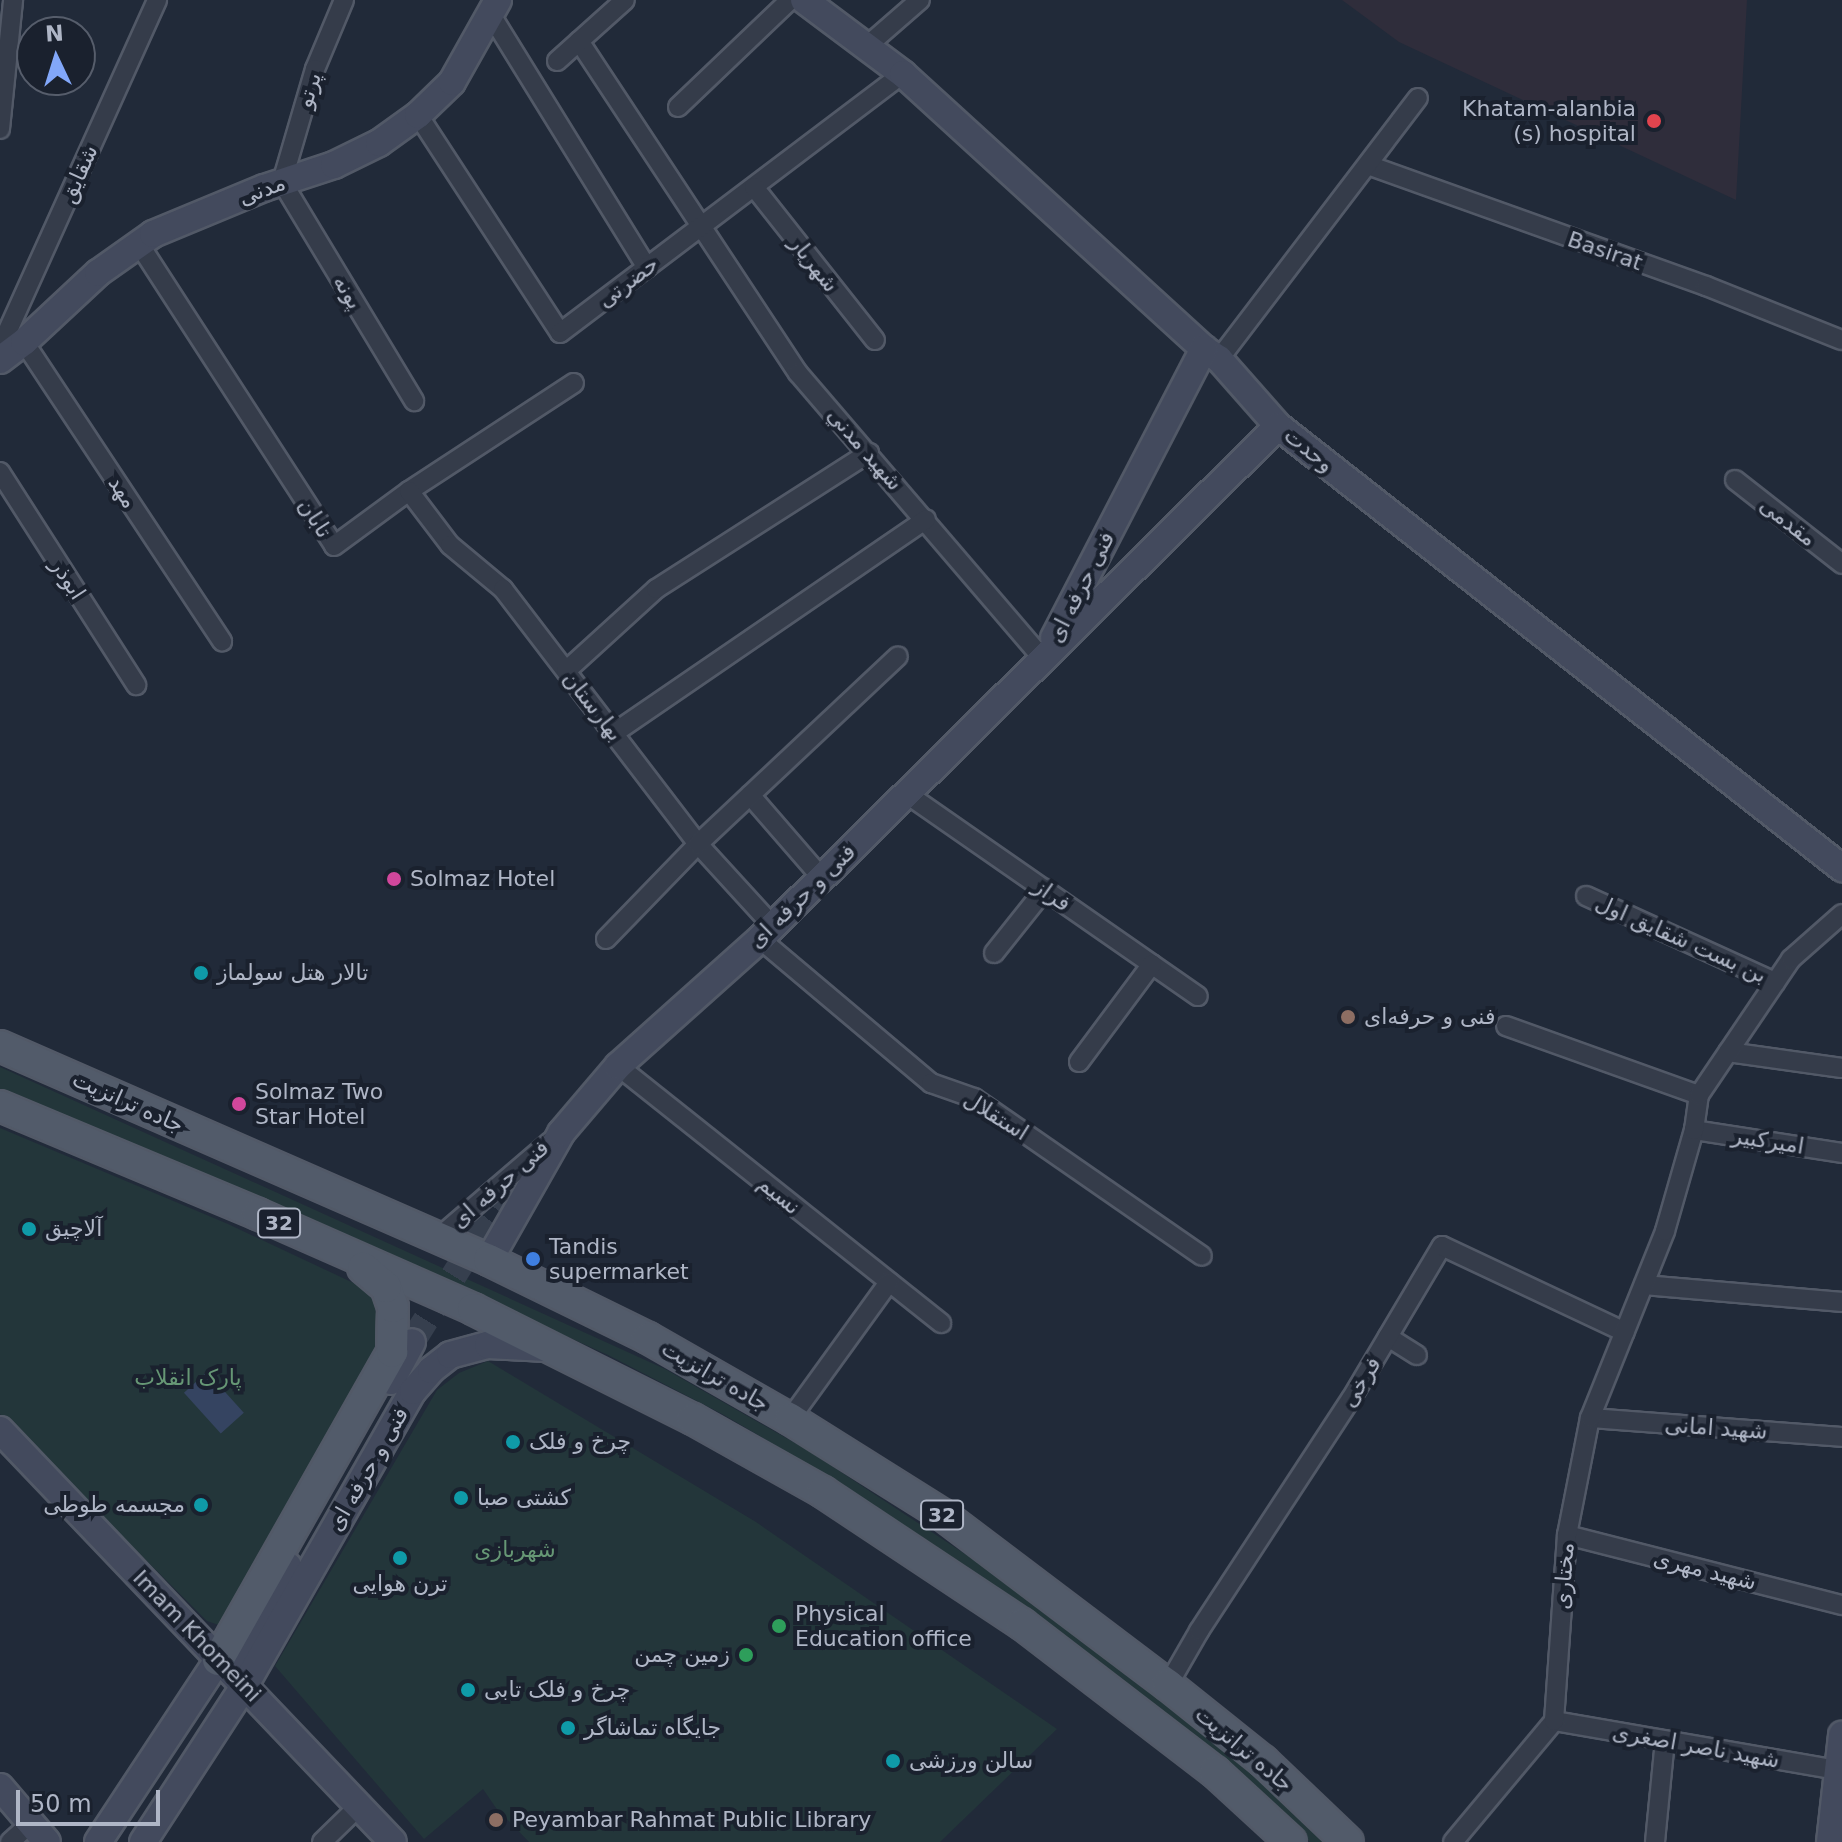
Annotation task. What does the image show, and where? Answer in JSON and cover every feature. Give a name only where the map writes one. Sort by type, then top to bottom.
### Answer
[{"type":"main road","name":"جاده ترانزیت","points":[[0,1046],[489,1260],[648,1338],[790,1419],[943,1515],[1168,1685],[1263,1761],[1348,1842]]},
{"type":"main road","name":"جاده ترانزیت","points":[[0,1106],[343,1251],[555,1348],[823,1492],[1022,1624],[1215,1772],[1291,1842]]},
{"type":"main road","points":[[231,1672],[392,1352],[393,1307],[386,1287],[343,1251]]},
{"type":"street","points":[[0,129],[13,0]]},
{"type":"street","name":"شقایق","points":[[12,345],[157,0]]},
{"type":"street","name":"پرتو","points":[[282,182],[315,69],[344,0]]},
{"type":"street","points":[[557,61],[579,41],[604,7],[625,0]]},
{"type":"street","points":[[678,107],[790,0]]},
{"type":"street","name":"وحدت","points":[[804,0],[903,74],[1212,354],[1278,426],[1842,868]]},
{"type":"street","points":[[867,46],[920,0]]},
{"type":"street","points":[[494,7],[647,268]]},
{"type":"street","name":"مدنی","points":[[0,360],[12,345],[98,273],[153,234],[282,182],[334,165],[379,143],[418,115],[452,82],[494,7]]},
{"type":"street","name":"شهيد مدني","points":[[579,41],[704,226],[798,373],[1043,659]]},
{"type":"street","name":"حضرتی","points":[[418,115],[560,333],[903,74]]},
{"type":"street","name":"فنی حرفه ای","points":[[1043,659],[1212,354],[1368,165],[1418,98]]},
{"type":"street","name":"Basirat","points":[[1368,165],[1706,286],[1842,340]]},
{"type":"street","name":"پونه","points":[[282,182],[414,401]]},
{"type":"street","name":"شهریار","points":[[754,187],[875,340]]},
{"type":"street","name":"تابان","points":[[139,244],[334,546],[409,491],[574,383]]},
{"type":"street","name":"مهد","points":[[12,345],[222,641]]},
{"type":"street","name":"فنی حرفه ای","points":[[1043,659],[1278,426]]},
{"type":"street","points":[[566,671],[656,589],[869,453]]},
{"type":"street","name":"ابوذر","points":[[0,472],[136,685]]},
{"type":"street","name":"مقدمی","points":[[1735,480],[1842,564]]},
{"type":"street","name":"بهارستان","points":[[409,491],[450,545],[503,589],[766,932]]},
{"type":"street","points":[[614,733],[926,519]]},
{"type":"street","points":[[606,939],[698,844],[898,656]]},
{"type":"street","name":"فنی و حرفه ای","points":[[561,1133],[618,1066],[766,932],[1043,659]]},
{"type":"street","name":"فراز","points":[[907,794],[1198,996]]},
{"type":"street","points":[[750,795],[822,878]]},
{"type":"street","points":[[994,953],[1045,889]]},
{"type":"street","name":"بن بست شقایق اول","points":[[1586,896],[1775,982]]},
{"type":"street","name":"مختاری","points":[[1554,1721],[1567,1535],[1590,1418],[1665,1231],[1694,1130],[1699,1095],[1791,959],[1842,914]]},
{"type":"street","name":"استقلال","points":[[766,932],[931,1083],[974,1098],[1202,1256]]},
{"type":"street","points":[[1079,1062],[1152,964]]},
{"type":"street","points":[[1506,1026],[1699,1095]]},
{"type":"street","points":[[1728,1052],[1842,1068]]},
{"type":"street","name":"نسيم","points":[[618,1066],[941,1323]]},
{"type":"street","name":"امیرکبیر","points":[[1694,1130],[1842,1153]]},
{"type":"street","name":"فنی حرفه ای","points":[[438,1238],[561,1133]]},
{"type":"street","name":"فنی حرفه ای","points":[[489,1260],[561,1133]]},
{"type":"street","name":"فرخی","points":[[1168,1685],[1442,1246],[1625,1332]]},
{"type":"street","points":[[790,1419],[889,1282]]},
{"type":"street","points":[[1644,1285],[1842,1302]]},
{"type":"street","points":[[1388,1337],[1417,1355]]},
{"type":"street","points":[[143,1842],[231,1672],[412,1342]]},
{"type":"street","name":"فنی و حرفه ای","points":[[231,1672],[413,1391],[431,1370],[450,1355],[488,1345],[555,1348]]},
{"type":"street","name":"شهید امانی","points":[[1590,1418],[1842,1437]]},
{"type":"street","name":"Imam Khomeini","points":[[0,1430],[393,1842]]},
{"type":"street","name":"شهید مهری","points":[[1567,1535],[1842,1605]]},
{"type":"street","points":[[98,1842],[231,1672]]},
{"type":"street","points":[[1453,1842],[1554,1721]]},
{"type":"street","name":"شهید ناصر اصغری","points":[[1554,1721],[1838,1770]]},
{"type":"street","points":[[1830,1842],[1842,1735]]},
{"type":"street","points":[[1655,1842],[1665,1740]]},
{"type":"street","points":[[0,1787],[39,1832],[10,1842]]},
{"type":"street","points":[[322,1842],[359,1806]]},
{"type":"shaded area","name":"Khatam-alanbia (s) hospital","points":[[1342,0],[1747,0],[1736,200],[1399,42]]},
{"type":"green space","points":[[0,1067],[665,1369],[809,1451],[1018,1589],[1170,1701],[1328,1842],[1310,1842],[1206,1745],[1096,1659],[829,1477],[724,1415],[608,1355],[169,1158],[0,1092]]},
{"type":"green space","name":"پارک انقلاب","points":[[0,1128],[228,1224],[377,1294],[385,1337],[222,1626],[207,1621],[0,1414]]},
{"type":"green space","name":"شهربازی","points":[[488,1361],[756,1522],[1057,1729],[940,1842],[529,1842],[496,1808],[483,1789],[424,1839],[275,1666],[437,1390],[459,1373]]},
{"type":"water","points":[[207,1372],[244,1413],[221,1434],[184,1393]]},
{"type":"tunnel","points":[[412,1342],[475,1242],[531,1171]]},
{"type":"place","name":"Khatam-alanbia (s) hospital","points":[[1654,121]]},
{"type":"place","name":"Solmaz Hotel","points":[[394,879]]},
{"type":"place","name":"تالار هتل سولماز","points":[[201,973]]},
{"type":"place","name":"فنی و حرفه‌ای","points":[[1348,1017]]},
{"type":"place","name":"Solmaz Two Star Hotel","points":[[239,1104]]},
{"type":"place","name":"آلاچیق","points":[[29,1229]]},
{"type":"place","name":"Tandis supermarket","points":[[533,1259]]},
{"type":"place","name":"چرخ و فلک","points":[[513,1442]]},
{"type":"place","name":"کشتی صبا","points":[[461,1498]]},
{"type":"place","name":"مجسمه طوطی","points":[[201,1505]]},
{"type":"place","name":"ترن هوایی","points":[[400,1558]]},
{"type":"place","name":"Physical Education office","points":[[779,1626]]},
{"type":"place","name":"زمین چمن","points":[[746,1655]]},
{"type":"place","name":"چرخ و فلک تابی","points":[[468,1690]]},
{"type":"place","name":"جایگاه تماشاگر","points":[[568,1728]]},
{"type":"place","name":"سالن ورزشی","points":[[893,1761]]},
{"type":"place","name":"Peyambar Rahmat Public Library","points":[[496,1820]]}]
